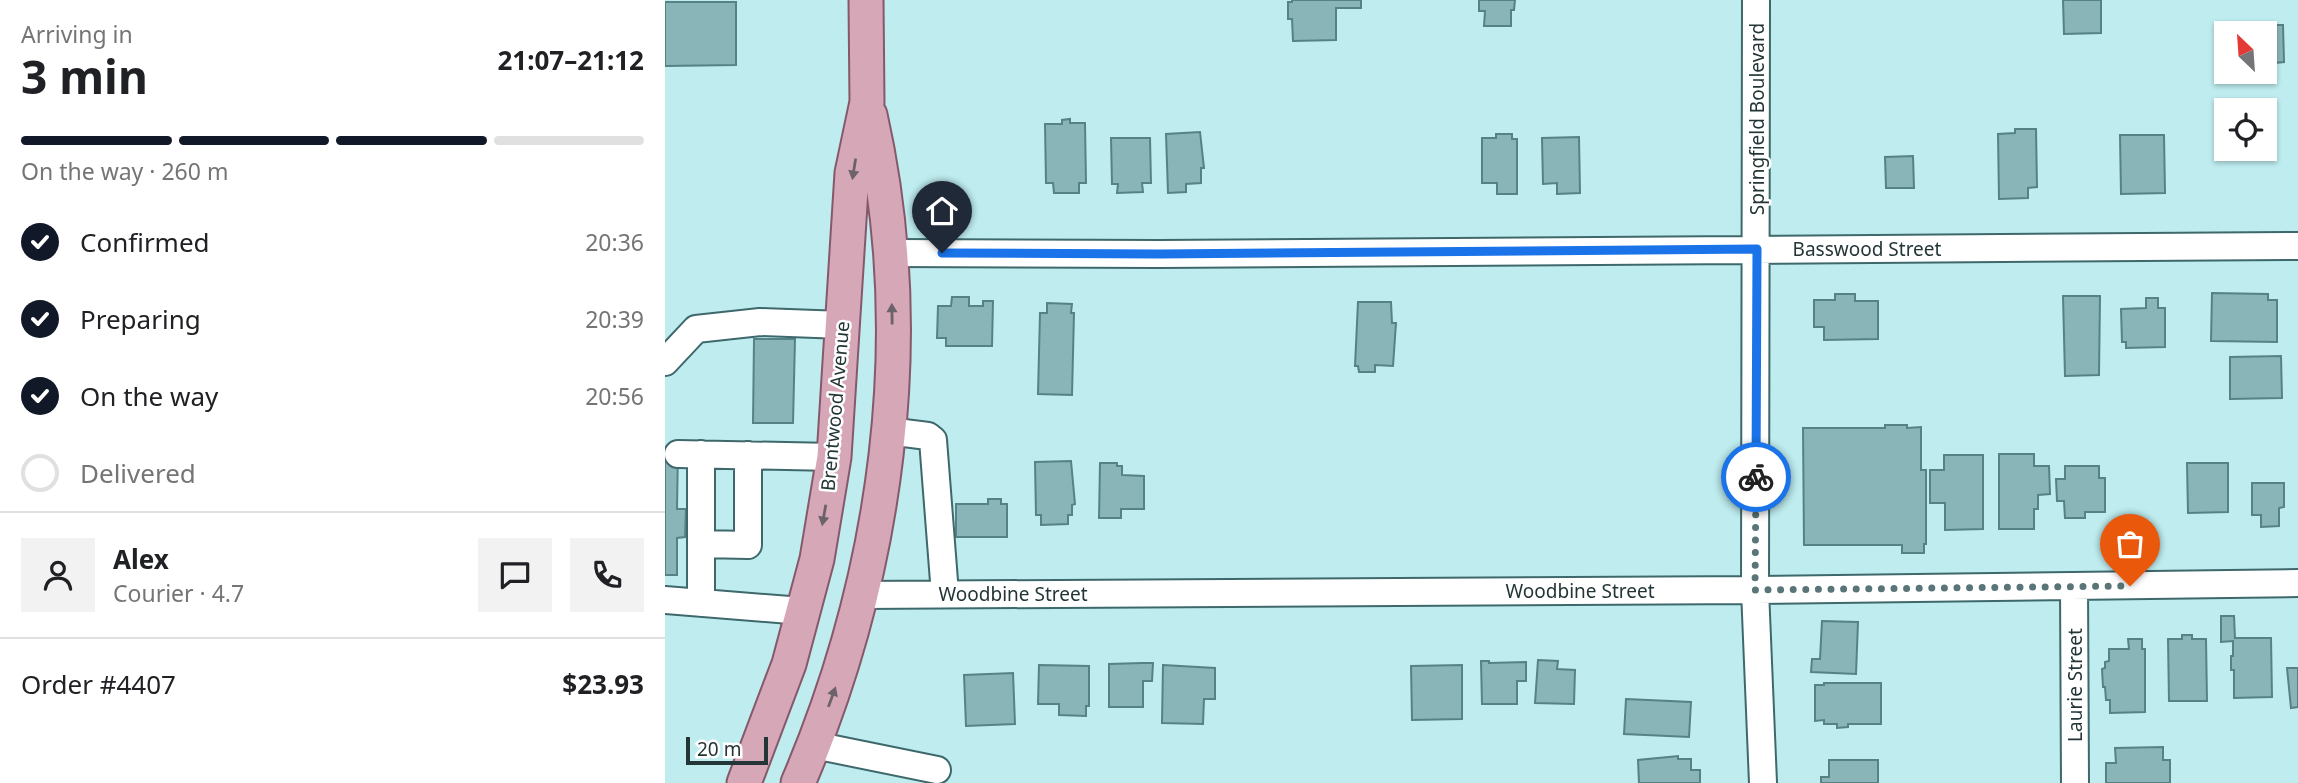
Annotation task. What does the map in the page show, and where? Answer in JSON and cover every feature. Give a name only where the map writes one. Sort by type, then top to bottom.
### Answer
[{"type":"main road","name":"Brentwood Avenue","points":[[799,783],[839,677],[861,595],[882,485],[888,431],[893,370],[891,253],[881,167],[867,102],[866,0]]},
{"type":"main road","name":"Brentwood Avenue","points":[[744,783],[789,664],[817,559],[834,457],[852,173],[867,102]]},
{"type":"main road","points":[[843,325],[871,352],[866,456],[882,485]]},
{"type":"street","name":"Springfield Boulevard","points":[[1756,0],[1755,590],[1763,783]]},
{"type":"street","name":"Basswood Street","points":[[891,253],[1159,254],[2298,246]]},
{"type":"street","points":[[665,362],[697,329],[759,322],[843,325]]},
{"type":"street","points":[[888,431],[928,436],[933,440],[945,594]]},
{"type":"street","points":[[701,603],[701,544],[690,454],[834,457]]},
{"type":"street","points":[[701,544],[748,545],[748,455]]},
{"type":"street","name":"Woodbine Street","points":[[861,595],[1755,590],[2298,583]]},
{"type":"street","name":"Laurie Street","points":[[2074,587],[2075,783]]},
{"type":"street","points":[[665,600],[803,611]]},
{"type":"street","points":[[814,746],[937,771]]},
{"type":"building","points":[[1361,0],[1361,8],[1336,8],[1336,40],[1293,41],[1292,19],[1288,19],[1288,2]]},
{"type":"building","points":[[1479,0],[1515,0],[1514,10],[1511,10],[1511,26],[1484,26],[1485,11],[1479,11]]},
{"type":"building","points":[[2063,0],[2101,0],[2101,33],[2064,34]]},
{"type":"building","points":[[665,2],[736,2],[736,65],[665,66]]},
{"type":"building","points":[[2277,25],[2283,25],[2284,62],[2277,63]]},
{"type":"building","points":[[1070,119],[1070,123],[1085,123],[1086,183],[1079,183],[1079,193],[1054,193],[1053,183],[1046,183],[1045,124],[1062,124],[1062,120]]},
{"type":"building","points":[[2015,129],[2036,129],[2037,187],[2028,188],[2028,198],[1999,199],[1998,134],[2015,133]]},
{"type":"building","points":[[1200,132],[1204,168],[1201,168],[1201,183],[1186,184],[1186,192],[1168,193],[1166,134]]},
{"type":"building","points":[[1496,134],[1512,134],[1512,139],[1517,139],[1517,194],[1497,194],[1497,183],[1482,183],[1482,138],[1496,138]]},
{"type":"building","points":[[2120,135],[2164,135],[2165,193],[2121,194]]},
{"type":"building","points":[[1579,137],[1580,193],[1557,194],[1557,183],[1543,184],[1542,138]]},
{"type":"building","points":[[1111,138],[1150,138],[1151,183],[1142,183],[1143,192],[1117,193],[1118,184],[1112,184]]},
{"type":"building","points":[[1913,156],[1914,188],[1886,188],[1885,157]]},
{"type":"building","points":[[2212,293],[2268,294],[2268,300],[2277,300],[2277,342],[2211,341]]},
{"type":"building","points":[[1835,294],[1855,294],[1855,301],[1878,301],[1878,339],[1824,340],[1824,327],[1814,327],[1814,300],[1835,300]]},
{"type":"building","points":[[2063,296],[2100,296],[2099,375],[2065,376]]},
{"type":"building","points":[[952,297],[969,297],[969,306],[983,306],[983,301],[993,301],[992,346],[946,346],[946,338],[937,338],[938,306],[951,306]]},
{"type":"building","points":[[2146,298],[2158,298],[2158,308],[2165,308],[2165,347],[2126,348],[2126,342],[2122,342],[2121,309],[2146,308]]},
{"type":"building","points":[[1358,302],[1391,302],[1392,323],[1396,323],[1393,366],[1375,365],[1375,372],[1359,372],[1358,366],[1355,366]]},
{"type":"building","points":[[1047,303],[1072,304],[1072,395],[1038,394],[1040,313],[1047,313]]},
{"type":"building","points":[[754,339],[795,339],[793,423],[753,423]]},
{"type":"building","points":[[2281,356],[2282,398],[2230,399],[2230,357]]},
{"type":"building","points":[[1885,425],[1921,427],[1921,470],[1926,470],[1924,553],[1902,553],[1902,545],[1804,545],[1803,428],[1885,428]]},
{"type":"building","points":[[665,449],[678,449],[677,509],[686,509],[685,537],[677,538],[677,575],[665,575]]},
{"type":"building","points":[[1999,454],[2034,454],[2034,466],[2049,466],[2050,494],[2038,495],[2038,509],[2034,509],[2034,529],[1999,529]]},
{"type":"building","points":[[1944,455],[1983,455],[1983,529],[1945,530],[1945,503],[1930,503],[1930,470],[1944,470]]},
{"type":"building","points":[[1071,461],[1075,504],[1072,505],[1072,515],[1068,515],[1068,524],[1041,525],[1041,515],[1036,515],[1035,462]]},
{"type":"building","points":[[1100,463],[1117,463],[1117,466],[1122,466],[1122,475],[1144,476],[1144,509],[1121,509],[1121,518],[1099,518]]},
{"type":"building","points":[[2187,463],[2228,463],[2228,512],[2188,513]]},
{"type":"building","points":[[2065,466],[2099,466],[2099,478],[2105,478],[2105,512],[2085,512],[2085,518],[2065,518],[2064,501],[2057,501],[2056,479],[2065,479]]},
{"type":"building","points":[[2252,483],[2284,483],[2284,507],[2279,508],[2279,526],[2261,527],[2261,515],[2252,515]]},
{"type":"building","points":[[988,499],[1001,499],[1001,504],[1007,504],[1007,537],[956,537],[956,504],[988,504]]},
{"type":"building","points":[[2221,616],[2234,616],[2235,638],[2271,638],[2272,697],[2234,698],[2234,670],[2231,670],[2233,641],[2221,642]]},
{"type":"building","points":[[1822,621],[1858,622],[1856,674],[1811,672],[1812,659],[1820,659]]},
{"type":"building","points":[[2182,635],[2192,635],[2192,639],[2206,639],[2207,701],[2169,701],[2168,639],[2182,639]]},
{"type":"building","points":[[2128,639],[2142,639],[2142,649],[2145,649],[2145,712],[2110,713],[2110,700],[2106,700],[2102,669],[2105,668],[2105,662],[2109,661],[2109,649],[2129,649]]},
{"type":"building","points":[[1538,660],[1558,661],[1557,669],[1575,670],[1574,704],[1535,703]]},
{"type":"building","points":[[1481,661],[1526,662],[1526,681],[1517,681],[1517,704],[1482,704]]},
{"type":"building","points":[[1153,663],[1152,681],[1143,681],[1143,707],[1109,707],[1109,664]]},
{"type":"building","points":[[1039,665],[1089,666],[1089,706],[1086,706],[1086,716],[1059,715],[1059,704],[1038,704]]},
{"type":"building","points":[[1163,665],[1215,668],[1215,699],[1204,699],[1203,724],[1162,723]]},
{"type":"building","points":[[1462,665],[1462,719],[1412,720],[1411,666]]},
{"type":"building","points":[[2287,668],[2298,668],[2298,707],[2291,708]]},
{"type":"building","points":[[1013,673],[1015,724],[966,726],[964,675]]},
{"type":"building","points":[[1881,683],[1881,724],[1848,724],[1848,727],[1837,728],[1837,724],[1824,724],[1824,720],[1815,721],[1815,685]]},
{"type":"building","points":[[1626,699],[1691,702],[1689,737],[1624,734]]},
{"type":"building","points":[[2163,747],[2163,760],[2170,760],[2170,783],[2106,783],[2106,763],[2116,763],[2115,748]]},
{"type":"building","points":[[1678,756],[1678,759],[1691,759],[1691,770],[1700,770],[1700,783],[1639,783],[1638,760]]},
{"type":"building","points":[[1829,760],[1878,760],[1878,783],[1821,783],[1821,777],[1829,777]]},
{"type":"way so far","points":[[1756,477],[1755,590],[2130,586]]},
{"type":"route","points":[[942,253],[1757,249],[1756,477]]}]
